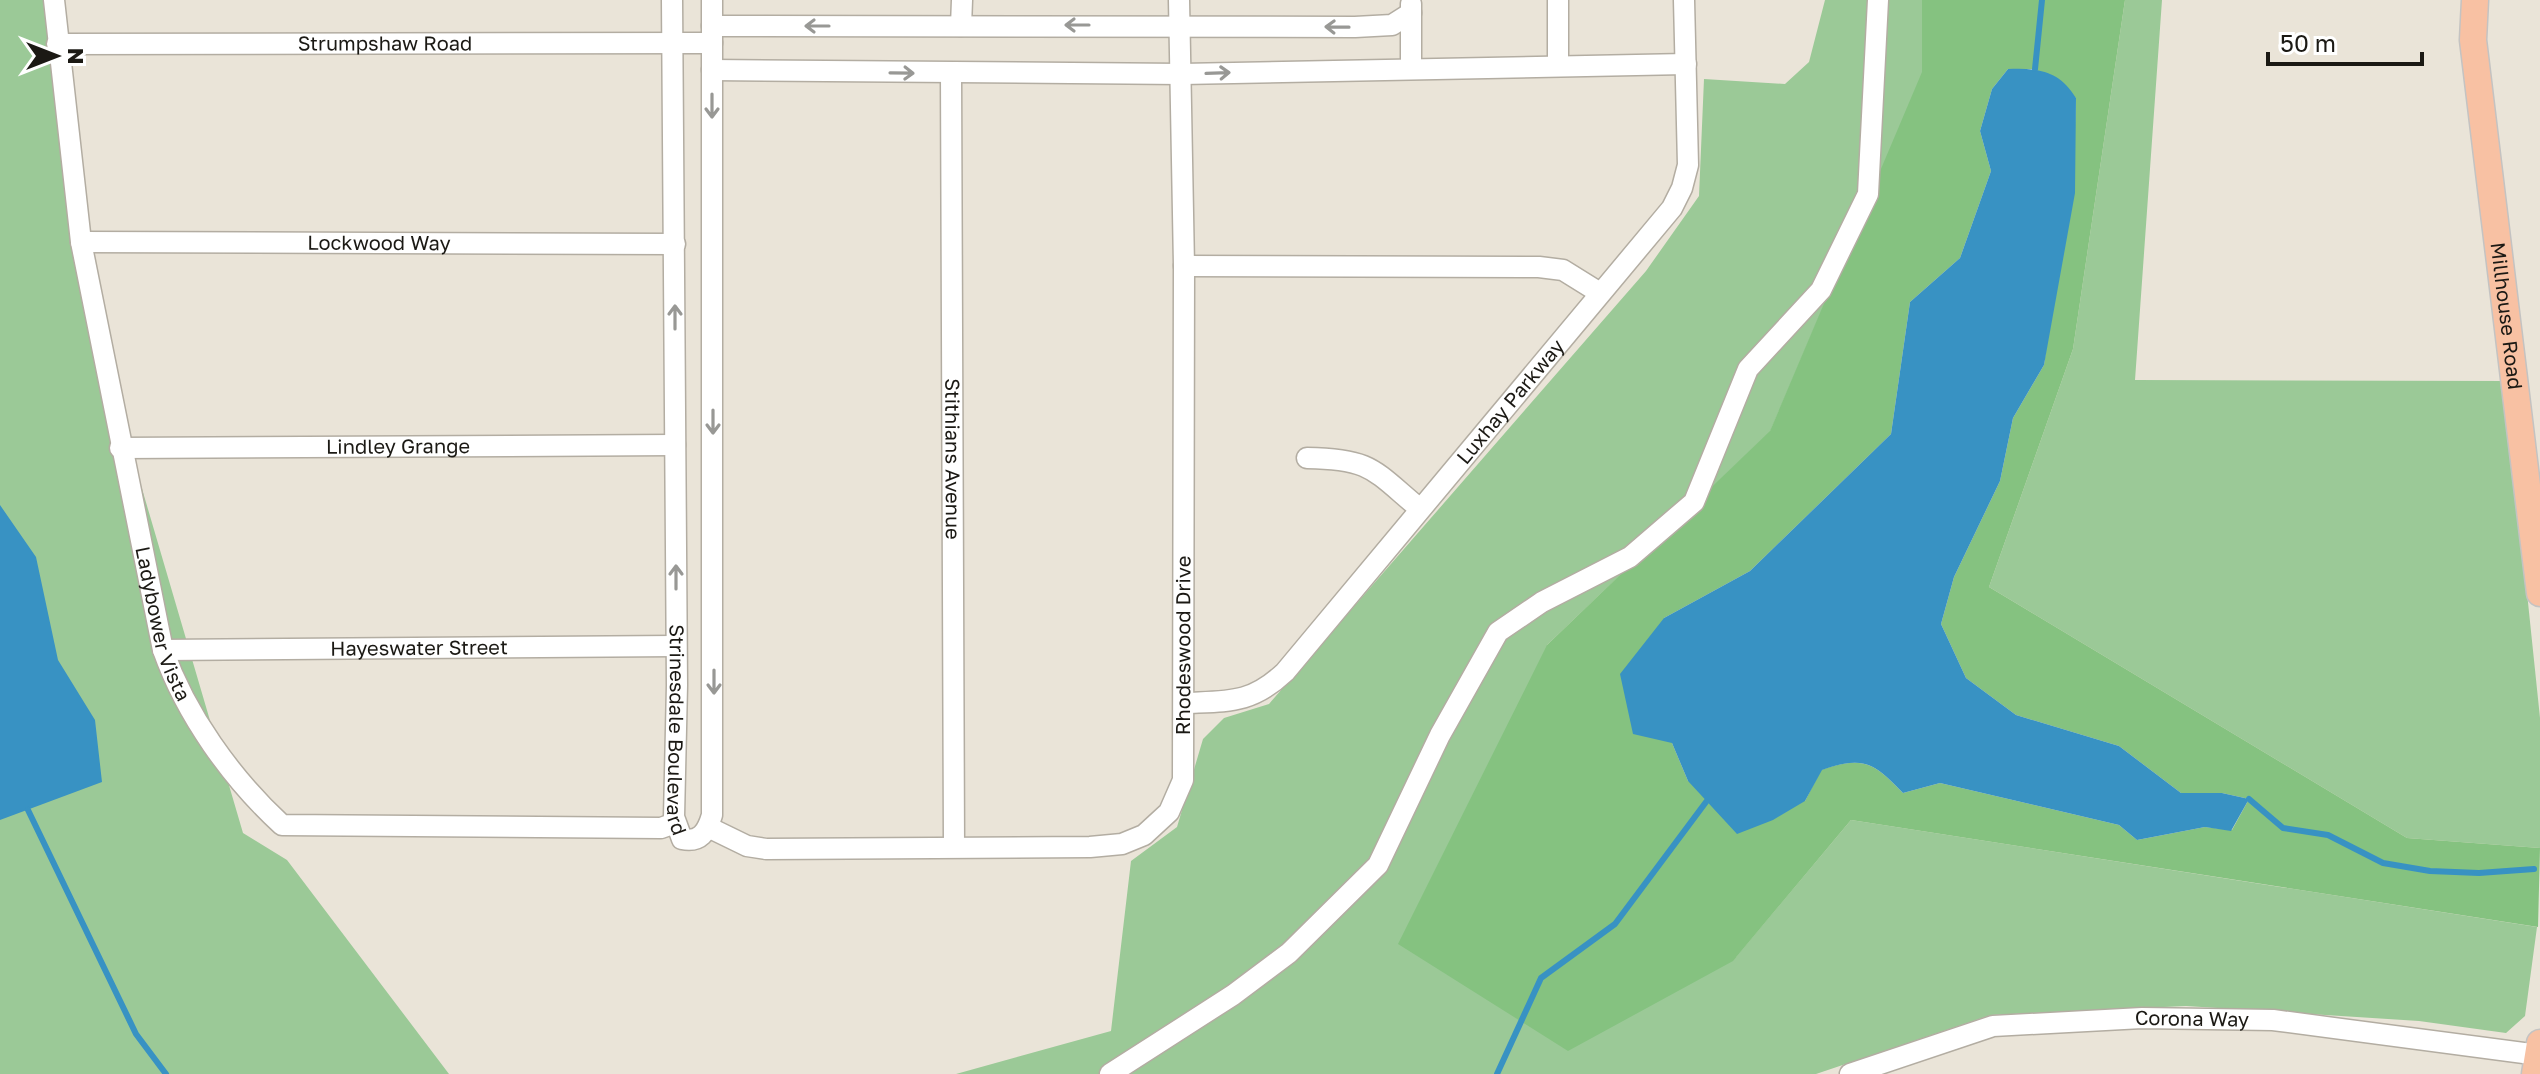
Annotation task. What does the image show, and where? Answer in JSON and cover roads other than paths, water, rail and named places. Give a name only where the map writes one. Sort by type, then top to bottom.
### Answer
[{"type":"main road","name":"Millhouse Road","points":[[2461,0],[2473,40]]},
{"type":"main road","name":"Millhouse Road","points":[[2475,0],[2473,40],[2540,593]]},
{"type":"main road","points":[[2535,1074],[2540,1043]]},
{"type":"street","name":"Ladybower Vista","points":[[54,0],[81,242],[163,650],[176,686],[238,778],[282,825],[661,828],[675,823]]},
{"type":"street","name":"Strinesdale Boulevard","points":[[672,0],[675,823],[682,839],[692,841],[708,827],[712,815],[712,0]]},
{"type":"street","points":[[961,26],[962,0]]},
{"type":"street","name":"Rhodeswood Drive","points":[[708,827],[747,846],[766,849],[1090,847],[1122,844],[1144,835],[1169,812],[1183,780],[1185,703],[1184,266],[1179,0]]},
{"type":"street","points":[[1558,0],[1558,66]]},
{"type":"street","name":"Luxhay Parkway","points":[[1185,703],[1241,700],[1264,692],[1285,672],[1672,208],[1688,165],[1684,0]]},
{"type":"street","points":[[1110,1074],[1233,995],[1289,953],[1378,865],[1440,735],[1498,632],[1542,602],[1630,557],[1694,502],[1748,369],[1821,290],[1868,194],[1878,0]]},
{"type":"street","name":"Strumpshaw Road","points":[[57,44],[671,44],[712,34],[961,26],[1355,27],[1392,25],[1411,6]]},
{"type":"street","points":[[1411,6],[1411,67]]},
{"type":"street","points":[[712,70],[1182,74],[1411,67],[1686,64]]},
{"type":"street","name":"Stithians Avenue","points":[[951,73],[954,846]]},
{"type":"street","name":"Lockwood Way","points":[[81,242],[675,244]]},
{"type":"street","points":[[1184,266],[1539,267],[1563,270],[1600,293]]},
{"type":"street","name":"Lindley Grange","points":[[120,448],[675,445]]},
{"type":"street","points":[[1307,458],[1346,458],[1365,463],[1420,509]]},
{"type":"street","name":"Hayeswater Street","points":[[163,650],[676,646]]},
{"type":"street","name":"Corona Way","points":[[1850,1074],[1993,1026],[2142,1018],[2273,1020],[2539,1055]]},
{"type":"water","points":[[2008,69],[2029,69],[2055,76],[2076,98],[2075,193],[2044,365],[2013,418],[2000,481],[1954,577],[1941,624],[1966,678],[2016,715],[2119,746],[2181,793],[2222,793],[2249,799],[2231,831],[2205,827],[2137,840],[2119,825],[1940,783],[1903,793],[1875,768],[1848,763],[1822,770],[1805,801],[1773,820],[1737,834],[1688,781],[1672,743],[1633,734],[1620,674],[1664,618],[1750,571],[1891,434],[1910,302],[1960,258],[1991,171],[1980,131],[1992,89]]},
{"type":"water","points":[[0,505],[36,557],[58,660],[95,720],[102,782],[0,820]]},
{"type":"waterway","points":[[2035,69],[2042,0]]},
{"type":"waterway","points":[[2249,799],[2283,828],[2328,835],[2383,863],[2430,871],[2479,873],[2534,869]]},
{"type":"waterway","points":[[1497,1074],[1541,978],[1615,924],[1706,802]]},
{"type":"waterway","points":[[28,810],[136,1034],[166,1074]]}]
